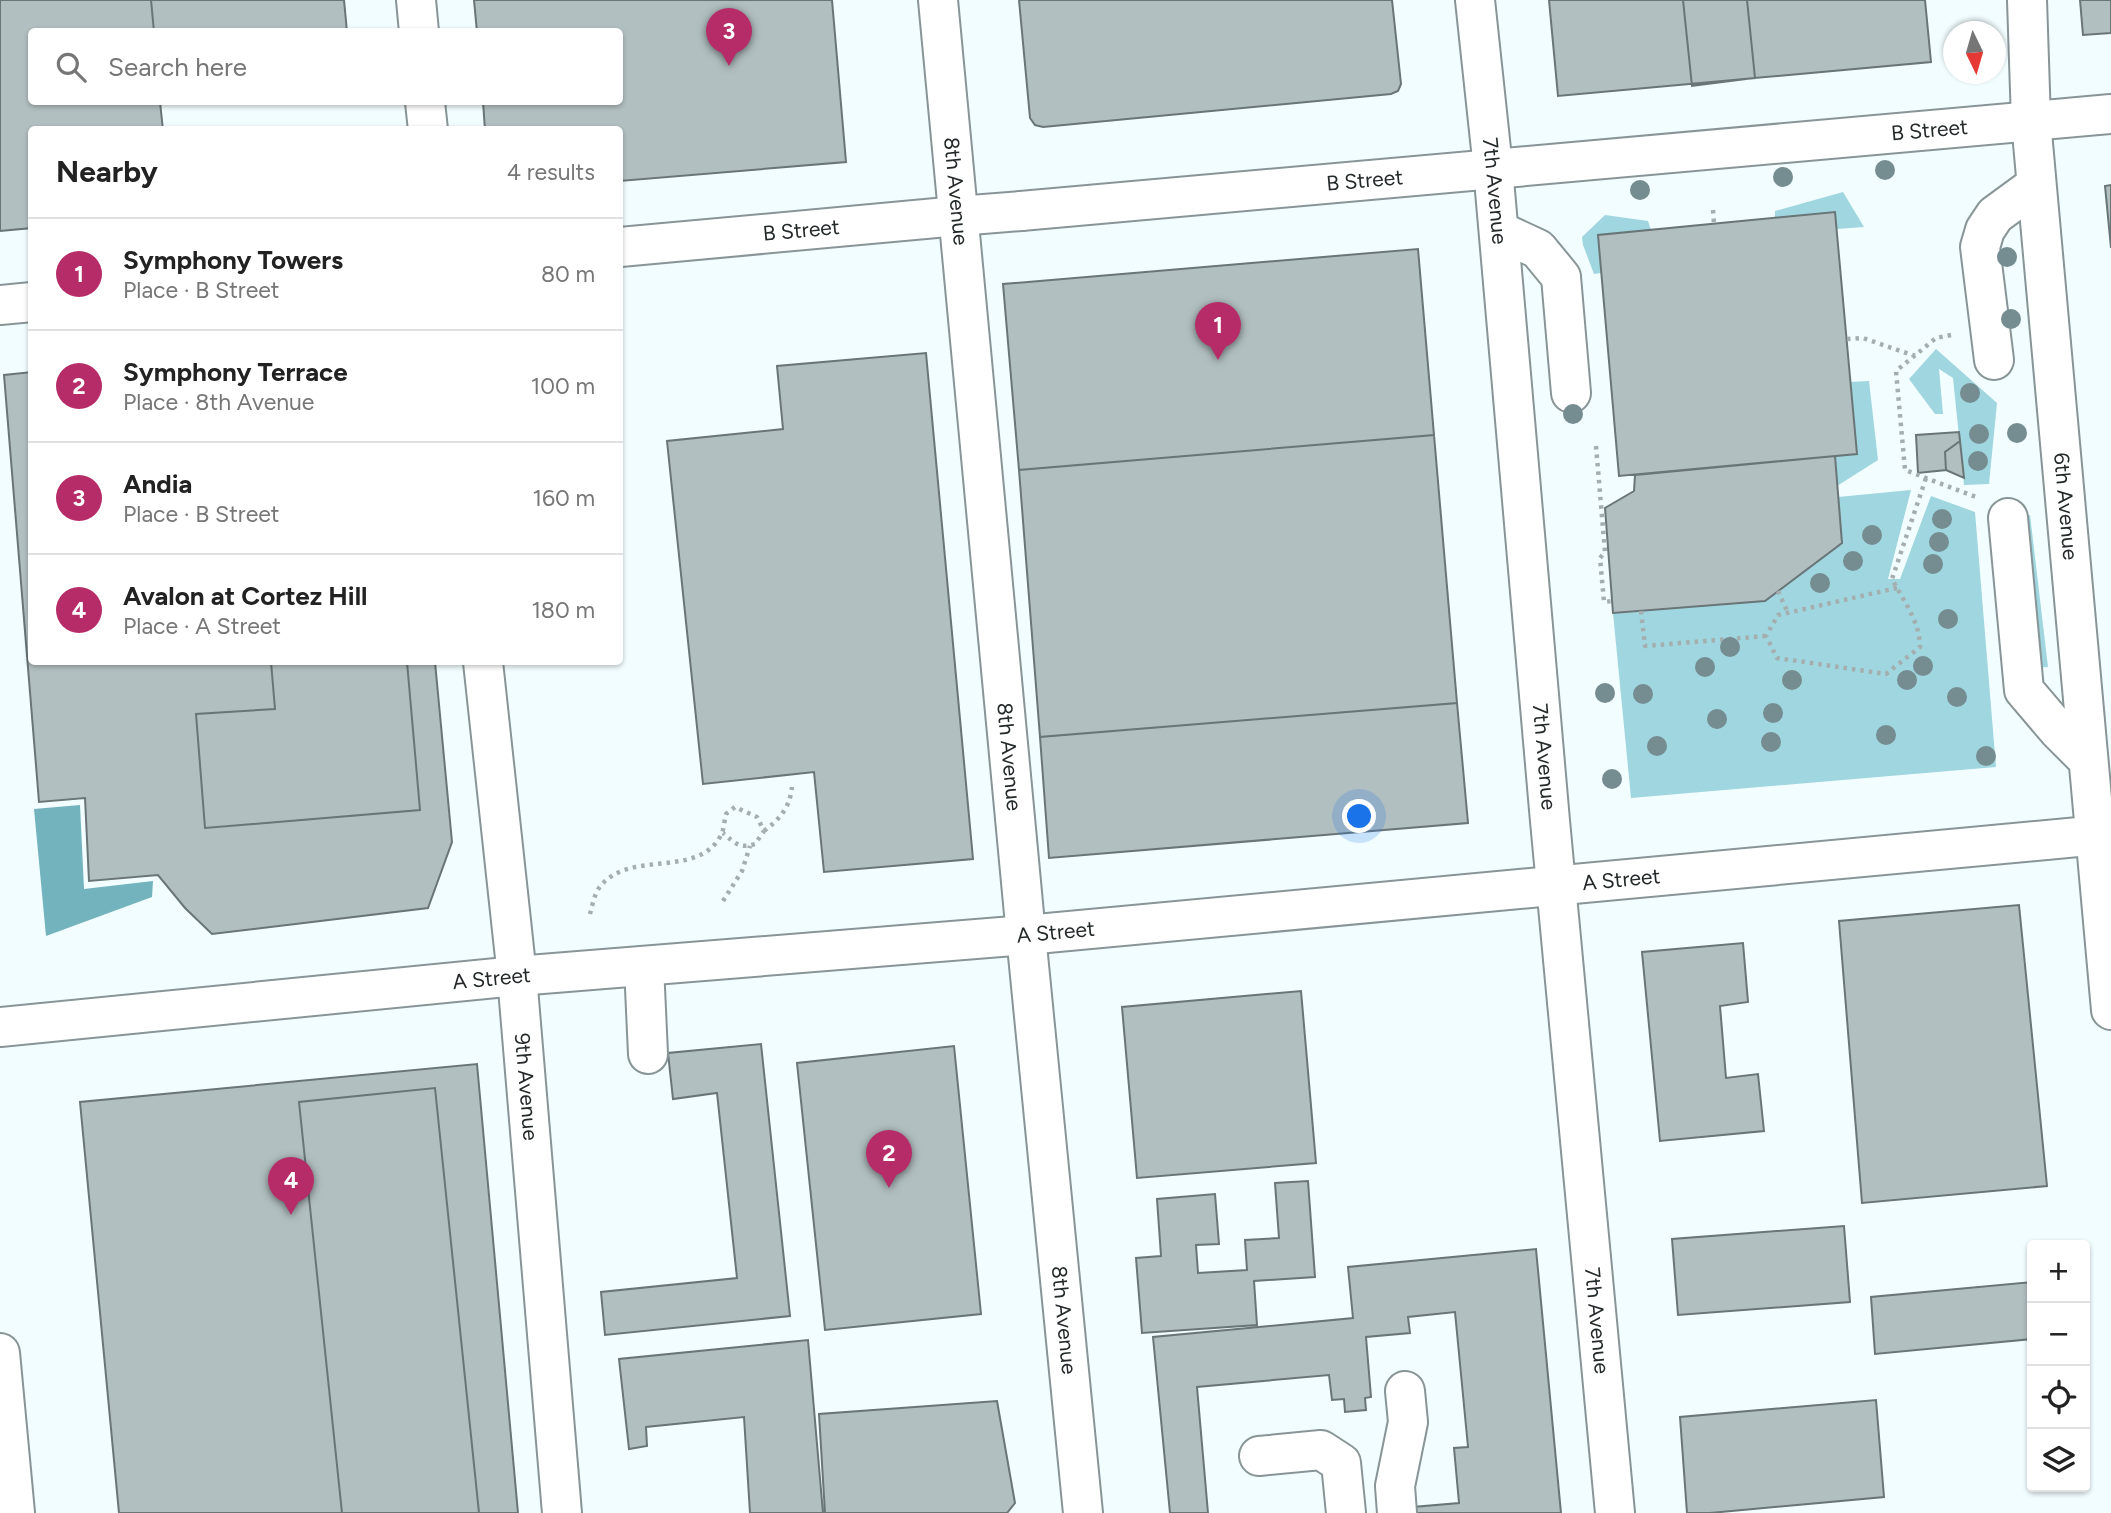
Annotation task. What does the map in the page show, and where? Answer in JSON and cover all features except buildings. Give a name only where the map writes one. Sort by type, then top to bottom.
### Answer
[{"type":"main road","points":[[416,0],[419,28]]},
{"type":"main road","name":"8th Avenue","points":[[938,0],[1083,1513]]},
{"type":"main road","name":"7th Avenue","points":[[1475,0],[1499,231],[1556,885],[1615,1513]]},
{"type":"main road","name":"6th Avenue","points":[[2027,0],[2036,185],[2088,760],[2103,834],[2111,1010]]},
{"type":"main road","points":[[425,105],[428,126]]},
{"type":"main road","name":"B Street","points":[[623,247],[2111,114]]},
{"type":"main road","points":[[1994,360],[1980,247],[1985,230],[1995,215],[2036,185]]},
{"type":"main road","points":[[1499,231],[1538,249],[1561,277],[1571,393]]},
{"type":"main road","points":[[0,305],[28,302]]},
{"type":"main road","points":[[1994,508],[2024,690],[2088,760]]},
{"type":"main road","name":"9th Avenue","points":[[483,665],[517,976],[562,1513]]},
{"type":"main road","name":"A Street","points":[[0,1027],[517,976],[1026,935],[2103,834]]},
{"type":"main road","points":[[644,966],[648,1054]]},
{"type":"main road","points":[[0,1353],[15,1513]]},
{"type":"main road","points":[[1259,1456],[1321,1450],[1341,1463],[1345,1502],[1396,1500],[1408,1422],[1405,1391]]},
{"type":"path","points":[[1713,210],[1714,224]]},
{"type":"path","points":[[1964,334],[1936,338],[1896,371],[1905,470],[1994,508]]},
{"type":"path","points":[[1847,339],[1863,338],[1916,356]]},
{"type":"path","points":[[1596,446],[1605,552],[1600,558],[1604,602],[1612,601]]},
{"type":"path","points":[[1766,636],[1777,658],[1886,674],[1920,647],[1920,632],[1892,579],[1926,478]]},
{"type":"path","points":[[1766,636],[1778,615],[1897,589]]},
{"type":"path","points":[[1778,591],[1788,613]]},
{"type":"path","points":[[1641,611],[1645,646],[1766,636]]},
{"type":"path","points":[[723,833],[731,843],[741,847],[755,844],[786,809],[791,800],[792,787]]},
{"type":"path","points":[[590,914],[598,889],[620,870],[683,861],[710,849],[723,833],[726,814],[734,807],[757,817],[764,831]]},
{"type":"path","points":[[723,901],[742,871],[750,846]]},
{"type":"shaded area","points":[[1843,192],[1864,227],[1837,229],[1835,212],[1775,218],[1775,211]]},
{"type":"shaded area","points":[[1605,215],[1648,221],[1651,230],[1598,235],[1601,273],[1594,274],[1582,237]]},
{"type":"shaded area","points":[[1936,349],[1997,403],[1989,484],[1964,485],[1953,378],[1939,369],[1943,414],[1935,414],[1909,379]]},
{"type":"shaded area","points":[[1869,381],[1878,460],[1837,486],[1835,456],[1850,382]]},
{"type":"shaded area","points":[[1911,490],[1888,579],[1900,579],[1931,496],[1975,512],[1996,767],[1631,798],[1613,613],[1765,601],[1841,543],[1838,497]]},
{"type":"shaded area","points":[[2030,515],[2048,667],[2035,668],[2021,516]]},
{"type":"shaded area","points":[[80,805],[84,889],[153,881],[152,897],[46,936],[34,809]]},
{"type":"place","name":"Andia","points":[[729,66]]},
{"type":"place","name":"Symphony Towers","points":[[1218,360]]},
{"type":"place","name":"Symphony Terrace","points":[[889,1188]]},
{"type":"place","name":"Avalon at Cortez Hill","points":[[291,1215]]}]
